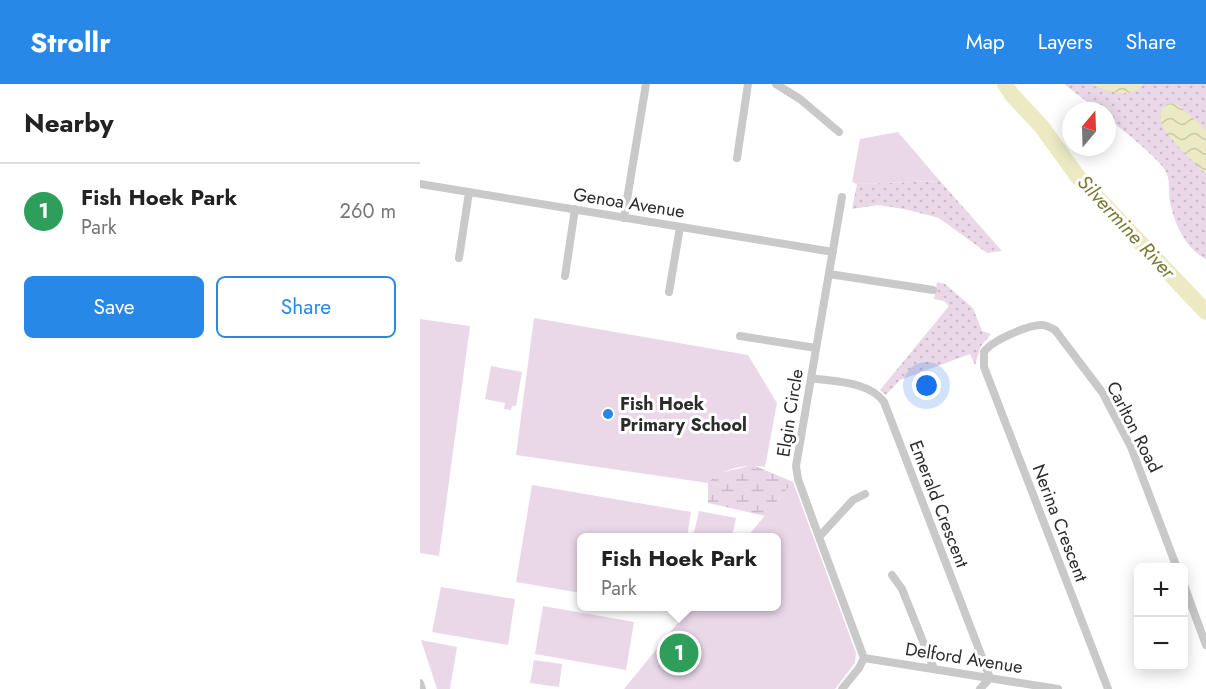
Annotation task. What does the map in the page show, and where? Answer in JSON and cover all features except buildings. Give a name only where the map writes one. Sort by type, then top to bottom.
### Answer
[{"type":"street","points":[[624,218],[646,84]]},
{"type":"street","points":[[737,158],[748,84]]},
{"type":"street","points":[[776,84],[800,99],[839,132]]},
{"type":"street","name":"Genoa Avenue","points":[[420,184],[833,252]]},
{"type":"street","points":[[459,258],[470,192]]},
{"type":"street","name":"Elgin Circle","points":[[842,197],[796,466],[798,478],[864,658]]},
{"type":"street","points":[[565,276],[575,209]]},
{"type":"street","points":[[669,292],[680,227]]},
{"type":"street","points":[[829,274],[933,290]]},
{"type":"street","name":"Carlton Road","points":[[984,367],[984,352],[992,343],[1037,325],[1055,330],[1102,392],[1131,447],[1175,563]]},
{"type":"street","points":[[740,336],[816,348]]},
{"type":"street","name":"Nerina Crescent","points":[[984,367],[1108,689]]},
{"type":"street","name":"Emerald Crescent","points":[[811,378],[866,388],[877,394],[884,402],[990,678]]},
{"type":"street","points":[[819,537],[853,500],[865,494]]},
{"type":"street","points":[[892,575],[902,589],[934,669]]},
{"type":"street","points":[[1188,596],[1206,645]]},
{"type":"street","points":[[842,689],[864,658]]},
{"type":"street","name":"Delford Avenue","points":[[864,658],[1058,689]]},
{"type":"street","points":[[980,689],[990,678]]},
{"type":"street","points":[[420,683],[422,689]]},
{"type":"green space","points":[[1064,84],[1206,84],[1206,259],[1192,249],[1178,227],[1170,202],[1165,170],[1116,125],[1116,102],[1087,102]]},
{"type":"green space","points":[[898,132],[940,181],[857,184],[852,182],[860,139]]},
{"type":"green space","points":[[940,181],[1002,251],[987,253],[939,218],[878,205],[852,209],[857,184]]},
{"type":"green space","points":[[937,282],[945,284],[973,308],[982,331],[991,334],[981,346],[975,365],[970,354],[900,380],[886,395],[880,390],[949,306],[944,301],[934,299]]},
{"type":"green space","points":[[534,318],[748,355],[777,403],[765,467],[735,468],[720,474],[708,483],[516,455]]},
{"type":"green space","points":[[420,319],[470,326],[439,556],[420,553]]},
{"type":"green space","points":[[491,366],[522,372],[516,406],[512,406],[511,410],[504,409],[505,403],[485,399]]},
{"type":"green space","points":[[753,465],[793,482],[765,516],[708,503],[708,483],[716,474]]},
{"type":"green space","points":[[793,482],[856,653],[855,663],[835,689],[624,689],[688,611],[781,611],[781,533],[750,533]]},
{"type":"green space","points":[[532,485],[691,512],[688,533],[577,533],[577,592],[516,582]]},
{"type":"green space","points":[[699,511],[736,518],[733,533],[694,533]]},
{"type":"green space","points":[[441,587],[515,599],[508,645],[432,632]]},
{"type":"green space","points":[[543,606],[634,622],[626,670],[535,654]]},
{"type":"green space","points":[[421,640],[457,647],[450,689],[437,689]]},
{"type":"green space","points":[[534,660],[562,664],[559,687],[530,683]]},
{"type":"water","points":[[1090,84],[1143,84],[1132,92],[1118,93]]},
{"type":"water","points":[[1176,103],[1206,130],[1206,174],[1180,149],[1163,127],[1160,119],[1162,110],[1167,104]]},
{"type":"waterway","name":"Silvermine River","points":[[1005,84],[1012,95],[1042,127],[1078,177],[1206,312]]},
{"type":"place","name":"Fish Hoek Primary School","points":[[608,414]]},
{"type":"place","name":"Fish Hoek Park","points":[[679,653]]}]
